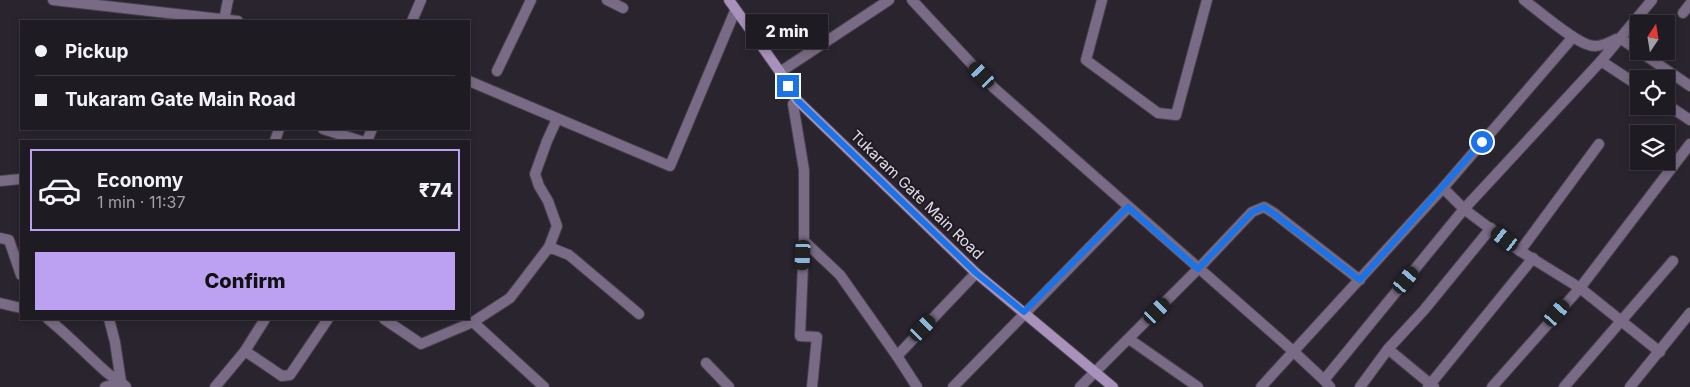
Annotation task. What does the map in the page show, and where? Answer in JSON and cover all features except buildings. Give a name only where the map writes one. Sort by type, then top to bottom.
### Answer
[{"type":"street","points":[[53,0],[224,20],[228,0]]},
{"type":"street","points":[[412,20],[421,0]]},
{"type":"street","points":[[497,71],[531,0]]},
{"type":"street","points":[[606,0],[623,8]]},
{"type":"street","name":"Tukaram Gate Main Road","points":[[729,0],[780,72],[797,100],[976,273],[1113,387]]},
{"type":"street","points":[[780,72],[889,0]]},
{"type":"street","points":[[912,0],[994,88],[1327,383],[1464,209],[1601,61],[1652,0]]},
{"type":"street","points":[[1102,0],[1086,60],[1158,113],[1176,114],[1207,0]]},
{"type":"street","points":[[1524,0],[1573,36],[1590,46],[1606,44],[1620,38]]},
{"type":"street","points":[[1683,12],[1690,4]]},
{"type":"street","points":[[470,81],[670,166],[735,11]]},
{"type":"street","points":[[1261,387],[1443,188],[1573,36]]},
{"type":"street","points":[[1620,38],[1630,45]]},
{"type":"street","points":[[1652,60],[1690,86]]},
{"type":"street","points":[[1601,61],[1630,80]]},
{"type":"street","points":[[797,100],[793,104],[804,170],[804,241],[800,336],[817,337],[812,387]]},
{"type":"street","points":[[1675,110],[1690,120]]},
{"type":"street","points":[[385,320],[421,344],[473,322],[510,298],[549,247],[557,226],[535,174],[558,119]]},
{"type":"street","points":[[326,130],[358,140]]},
{"type":"street","points":[[1520,251],[1599,144]]},
{"type":"street","points":[[1492,387],[1580,288],[1690,144]]},
{"type":"street","points":[[0,181],[20,179]]},
{"type":"street","points":[[1443,188],[1464,209],[1520,251],[1580,288],[1660,352]]},
{"type":"street","points":[[953,387],[1128,207]]},
{"type":"street","points":[[1080,387],[1252,212],[1264,207],[1360,280]]},
{"type":"street","points":[[1360,387],[1388,349],[1424,310],[1491,228]]},
{"type":"street","points":[[0,238],[9,240],[20,271]]},
{"type":"street","points":[[804,241],[840,275],[897,356],[916,387]]},
{"type":"street","points":[[549,247],[569,256],[639,314]]},
{"type":"street","points":[[1388,349],[1431,386],[1533,258]]},
{"type":"street","points":[[1564,387],[1673,262]]},
{"type":"street","points":[[897,356],[976,273]]},
{"type":"street","points":[[0,304],[20,308]]},
{"type":"street","points":[[1630,387],[1690,313]]},
{"type":"street","points":[[49,320],[123,385]]},
{"type":"street","points":[[109,320],[123,385]]},
{"type":"street","points":[[215,387],[245,351],[264,320]]},
{"type":"street","points":[[245,351],[282,376],[290,375],[327,320]]},
{"type":"street","points":[[473,322],[544,387]]},
{"type":"street","points":[[1129,339],[1198,387]]},
{"type":"street","points":[[706,363],[729,387]]},
{"type":"street","points":[[105,387],[123,385]]},
{"type":"route","points":[[788,86],[797,100],[976,273],[1024,312],[1128,207],[1198,269],[1252,212],[1264,207],[1360,280],[1482,142]]}]
